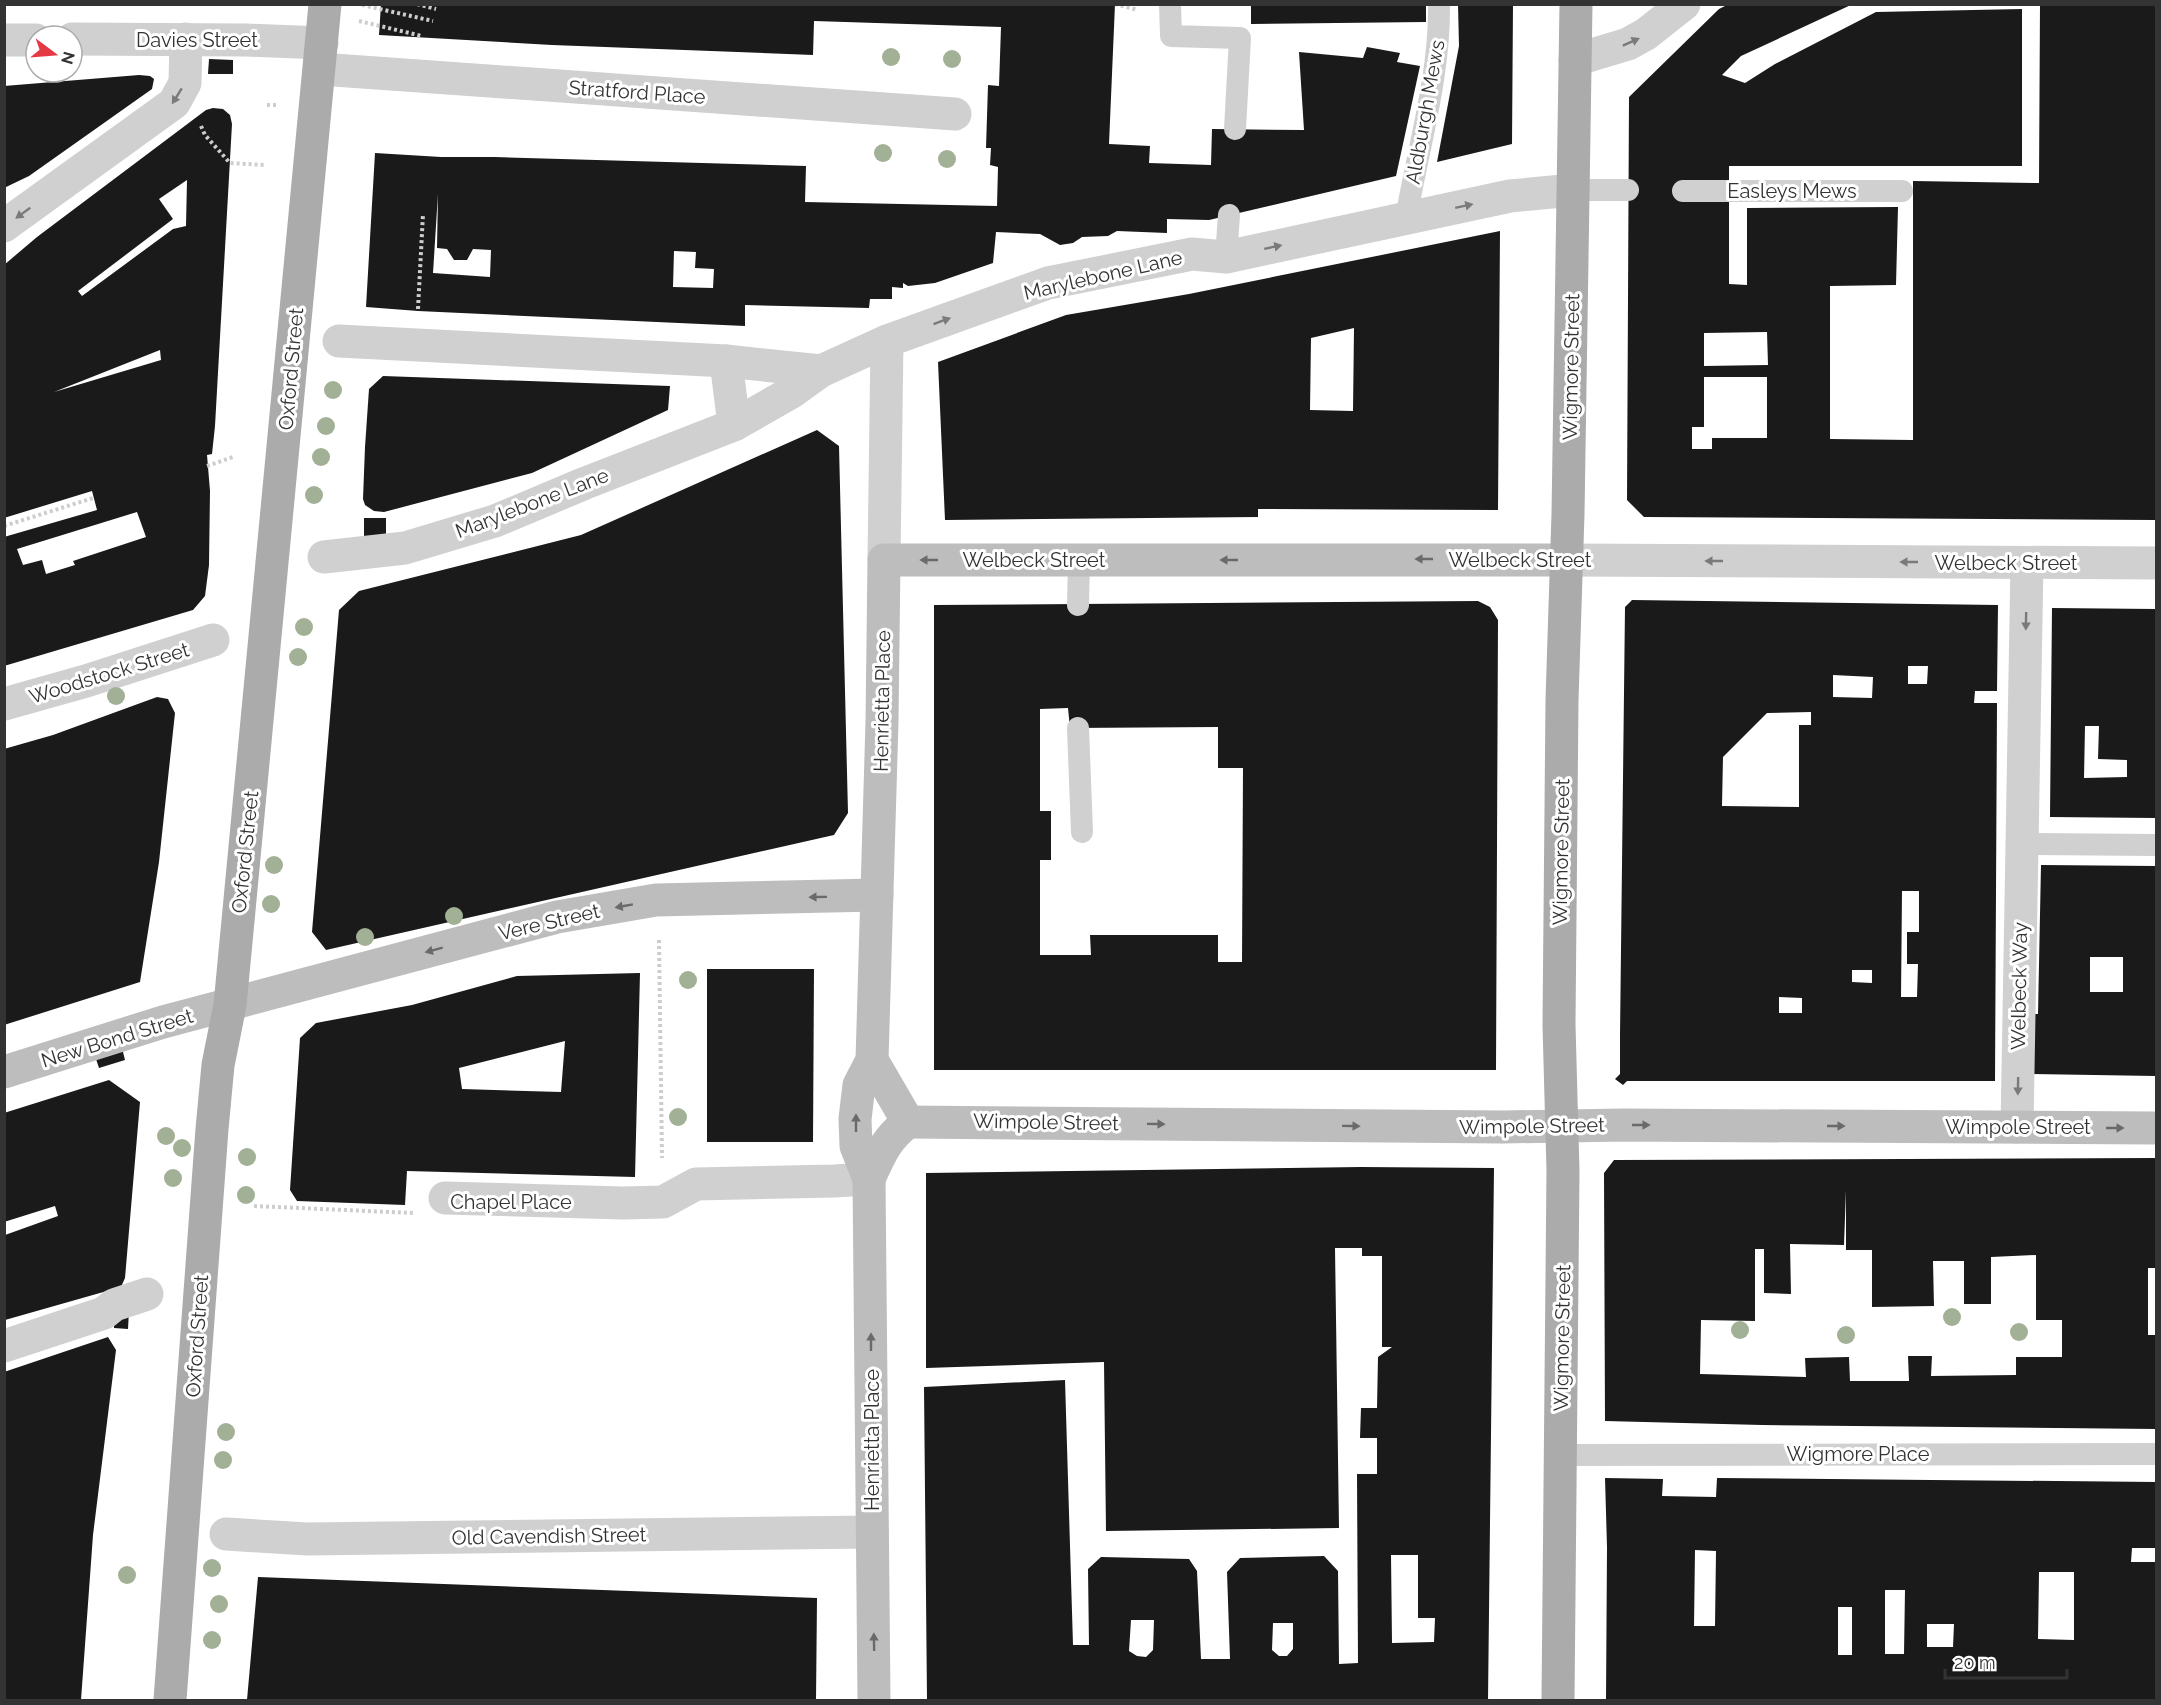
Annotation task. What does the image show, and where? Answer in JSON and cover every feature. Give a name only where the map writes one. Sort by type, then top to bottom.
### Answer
[{"type":"main road","name":"Oxford Street","points":[[170,1701],[212,1129],[218,1065],[230,1005],[325,4]]},
{"type":"main road","name":"Wigmore Street","points":[[1558,1701],[1563,1171],[1559,1013],[1563,661],[1576,4]]},
{"type":"street","points":[[1575,60],[1628,44],[1646,34],[1683,4]]},
{"type":"street","name":"Davies Street","points":[[84,39],[186,39],[321,56]]},
{"type":"street","points":[[4,226],[174,103],[185,83],[186,39]]},
{"type":"street","points":[[4,40],[24,40]]},
{"type":"street","name":"Stratford Place","points":[[321,56],[955,114]]},
{"type":"street","name":"Marylebone Lane","points":[[324,557],[405,549],[495,521],[583,483],[734,425],[792,392],[821,371],[887,341],[1048,283],[1192,254],[1226,257],[1510,196],[1573,190]]},
{"type":"street","points":[[339,341],[726,361],[821,371]]},
{"type":"street","name":"Henrietta Place","points":[[874,1701],[870,1179],[856,1146],[855,1119],[859,1084],[872,1060],[882,722],[887,341]]},
{"type":"street","points":[[726,361],[734,425]]},
{"type":"street","name":"Welbeck Street","points":[[884,560],[2157,563]]},
{"type":"street","name":"Welbeck Way","points":[[2017,1127],[2027,563]]},
{"type":"street","name":"Woodstock Street","points":[[4,704],[86,681],[213,640]]},
{"type":"street","name":"Vere Street","points":[[230,1005],[557,917],[656,900],[877,895]]},
{"type":"street","name":"New Bond Street","points":[[4,1072],[163,1022],[230,1005]]},
{"type":"street","points":[[872,1060],[908,1122]]},
{"type":"street","name":"Henrietta Place","points":[[870,1179],[880,1155],[893,1134],[908,1122]]},
{"type":"street","name":"Wimpole Street","points":[[908,1122],[1503,1127],[2157,1128]]},
{"type":"street","name":"Chapel Place","points":[[445,1198],[663,1202],[696,1184],[870,1179]]},
{"type":"street","points":[[4,1346],[104,1313],[114,1305],[147,1294]]},
{"type":"street","name":"Old Cavendish Street","points":[[226,1534],[307,1539],[872,1532]]},
{"type":"lane","points":[[1170,4],[1171,36],[1240,38],[1234,129]]},
{"type":"lane","name":"Aldburgh Mews","points":[[1406,219],[1428,110],[1440,33],[1439,4]]},
{"type":"lane","points":[[1573,190],[1628,190]]},
{"type":"lane","name":"Easleys Mews","points":[[1683,191],[1902,191]]},
{"type":"lane","points":[[1226,257],[1230,215]]},
{"type":"lane","points":[[1078,605],[1079,560]]},
{"type":"lane","points":[[1078,728],[1082,832]]},
{"type":"lane","points":[[2022,844],[2157,845]]},
{"type":"lane","name":"Wigmore Place","points":[[1560,1455],[2157,1454]]},
{"type":"path","points":[[362,4],[433,21]]},
{"type":"path","points":[[417,4],[436,9]]},
{"type":"path","points":[[230,163],[264,165]]},
{"type":"path","points":[[418,311],[423,214]]},
{"type":"path","points":[[207,466],[233,457]]},
{"type":"path","points":[[4,526],[93,498]]},
{"type":"path","points":[[658,940],[663,1202]]},
{"type":"path","name":"Chapel Place","points":[[254,1206],[420,1214],[445,1198]]},
{"type":"building","points":[[381,4],[1115,4],[1109,144],[1150,146],[1149,163],[1211,165],[1212,129],[1304,130],[1299,52],[1363,58],[1367,47],[1400,53],[1397,62],[1420,66],[1396,176],[1209,220],[1167,219],[1167,233],[1117,231],[1108,236],[1082,237],[1073,243],[1060,245],[1040,234],[996,232],[993,263],[935,283],[908,286],[903,283],[903,288],[892,287],[892,299],[870,299],[869,308],[745,305],[745,326],[366,307],[375,153],[441,157],[806,166],[805,202],[997,206],[998,167],[990,165],[991,148],[986,148],[988,85],[999,86],[1001,27],[814,21],[813,55],[552,45],[379,35]],"holes":[[[438,194],[437,248],[447,249],[454,260],[467,260],[473,249],[491,250],[490,277],[433,273]],[[674,251],[696,252],[695,268],[714,269],[713,288],[673,287]]]},
{"type":"building","points":[[1251,4],[1426,4],[1426,22],[1251,24]]},
{"type":"building","points":[[1458,4],[1513,4],[1512,144],[1437,162],[1459,46]]},
{"type":"building","points":[[1729,4],[1853,4],[1741,56],[1722,75],[1745,83],[1775,64],[1876,12],[2022,9],[2022,166],[1729,166],[1729,284],[1747,285],[1747,208],[1898,207],[1896,285],[1830,286],[1830,439],[1913,440],[1913,181],[2039,183],[2040,4],[2156,4],[2156,520],[1644,517],[1627,500],[1629,97],[1719,9]],"holes":[[[1767,332],[1768,365],[1704,366],[1704,333]],[[1704,377],[1767,377],[1767,438],[1712,438],[1712,449],[1692,449],[1692,427],[1704,427]]]},
{"type":"building","points":[[209,59],[233,60],[233,74],[208,74]]},
{"type":"building","points":[[139,75],[150,76],[154,79],[152,89],[29,176],[4,188],[4,86],[84,84],[84,79]]},
{"type":"building","points":[[223,109],[230,115],[232,124],[215,426],[212,454],[207,455],[210,491],[209,565],[205,596],[193,610],[4,666],[4,537],[97,510],[92,491],[4,518],[4,265],[37,237],[206,110]],"holes":[[[187,180],[186,226],[173,229],[82,296],[78,291],[173,219],[159,199]],[[160,350],[161,360],[54,392]],[[137,512],[146,537],[73,561],[75,565],[46,574],[42,560],[23,565],[17,549]]]},
{"type":"building","points":[[1500,231],[1498,510],[1258,509],[1258,517],[945,520],[938,362],[1066,315],[1189,294]],"holes":[[[1354,328],[1353,411],[1310,410],[1311,338]]]},
{"type":"building","points":[[383,376],[670,386],[668,410],[532,473],[384,512],[374,511],[365,505],[363,499],[369,389]]},
{"type":"building","points":[[817,430],[839,446],[848,813],[834,835],[326,950],[312,932],[339,610],[359,591],[581,535]]},
{"type":"building","points":[[364,518],[386,518],[386,540],[364,540]]},
{"type":"building","points":[[1632,600],[1998,605],[1997,691],[1975,691],[1974,703],[1997,703],[1995,1081],[1627,1081],[1623,1085],[1615,1079],[1620,1074],[1625,607]],"holes":[[[1908,666],[1928,666],[1927,684],[1908,684]],[[1833,675],[1873,677],[1872,698],[1833,697]],[[1811,712],[1811,725],[1799,725],[1799,807],[1722,806],[1723,757],[1767,713]],[[1902,891],[1919,891],[1919,932],[1907,932],[1907,964],[1918,964],[1917,997],[1901,997]],[[1852,970],[1872,970],[1872,983],[1852,982]],[[1779,997],[1802,998],[1802,1013],[1779,1013]]]},
{"type":"building","points":[[1478,601],[1490,607],[1498,620],[1496,1070],[934,1070],[934,605]],"holes":[[[1068,708],[1070,728],[1218,727],[1218,768],[1243,768],[1242,962],[1218,962],[1218,935],[1090,935],[1091,955],[1040,955],[1040,860],[1051,860],[1051,811],[1040,811],[1040,709]]]},
{"type":"building","points":[[2052,608],[2156,609],[2156,818],[2050,817]],"holes":[[[2085,726],[2099,726],[2098,759],[2127,760],[2127,777],[2084,778]]]},
{"type":"building","points":[[157,697],[168,699],[175,713],[159,862],[140,982],[4,1025],[4,749],[53,735]]},
{"type":"building","points":[[2041,865],[2156,866],[2156,1076],[2030,1074],[2031,1014],[2038,1014]],"holes":[[[2090,957],[2123,957],[2123,992],[2090,992]]]},
{"type":"building","points":[[707,969],[814,969],[813,1142],[707,1142]]},
{"type":"building","points":[[640,973],[635,1177],[407,1171],[405,1205],[297,1201],[290,1190],[300,1038],[316,1023],[412,1005],[517,976]],"holes":[[[565,1041],[561,1092],[462,1089],[459,1068]]]},
{"type":"building","points":[[122,1048],[125,1060],[99,1068],[95,1056]]},
{"type":"building","points":[[109,1080],[140,1102],[125,1278],[121,1287],[5,1320],[5,1235],[58,1216],[55,1206],[4,1222],[4,1113]]},
{"type":"building","points":[[2156,1158],[2156,1268],[2148,1268],[2148,1335],[2156,1335],[2156,1429],[1605,1421],[1604,1173],[1614,1160]],"holes":[[[1846,1190],[1846,1250],[1872,1250],[1872,1307],[1934,1306],[1933,1261],[1964,1261],[1964,1304],[1991,1304],[1991,1257],[2036,1255],[2036,1320],[2062,1320],[2062,1357],[2016,1357],[2016,1375],[1931,1376],[1932,1356],[1908,1356],[1909,1381],[1850,1381],[1849,1357],[1805,1358],[1806,1377],[1700,1374],[1701,1320],[1755,1321],[1755,1249],[1764,1249],[1764,1293],[1791,1294],[1790,1244],[1844,1245]]]},
{"type":"building","points":[[1361,1167],[1494,1168],[1488,1700],[927,1700],[924,1387],[1065,1380],[1073,1645],[1089,1645],[1088,1569],[1101,1557],[1189,1559],[1197,1571],[1201,1659],[1230,1659],[1227,1572],[1240,1558],[1324,1556],[1338,1571],[1339,1664],[1358,1663],[1357,1474],[1377,1474],[1377,1438],[1360,1438],[1361,1408],[1377,1408],[1378,1357],[1392,1347],[1382,1347],[1382,1256],[1362,1256],[1362,1248],[1335,1248],[1339,1528],[1106,1531],[1104,1362],[926,1368],[926,1173]],"holes":[[[1391,1555],[1418,1555],[1418,1618],[1435,1618],[1434,1642],[1392,1643]],[[1131,1620],[1154,1620],[1153,1650],[1146,1657],[1137,1656],[1129,1651]],[[1273,1623],[1293,1623],[1293,1649],[1287,1656],[1279,1656],[1272,1650]]]},
{"type":"building","points":[[114,1309],[129,1310],[128,1329],[114,1328]]},
{"type":"building","points":[[108,1337],[116,1350],[93,1535],[81,1700],[4,1700],[4,1372]]},
{"type":"building","points":[[1605,1478],[1663,1479],[1662,1496],[1716,1497],[1717,1478],[2156,1482],[2156,1548],[2132,1548],[2131,1562],[2156,1562],[2156,1700],[1606,1700]],"holes":[[[1695,1550],[1716,1551],[1715,1626],[1694,1626]],[[2039,1572],[2074,1572],[2074,1640],[2038,1639]],[[1885,1590],[1905,1590],[1904,1654],[1885,1654]],[[1838,1607],[1852,1607],[1852,1655],[1838,1655]],[[1927,1624],[1954,1624],[1953,1647],[1927,1647]]]},
{"type":"building","points":[[258,1577],[817,1598],[816,1700],[247,1700]]}]
